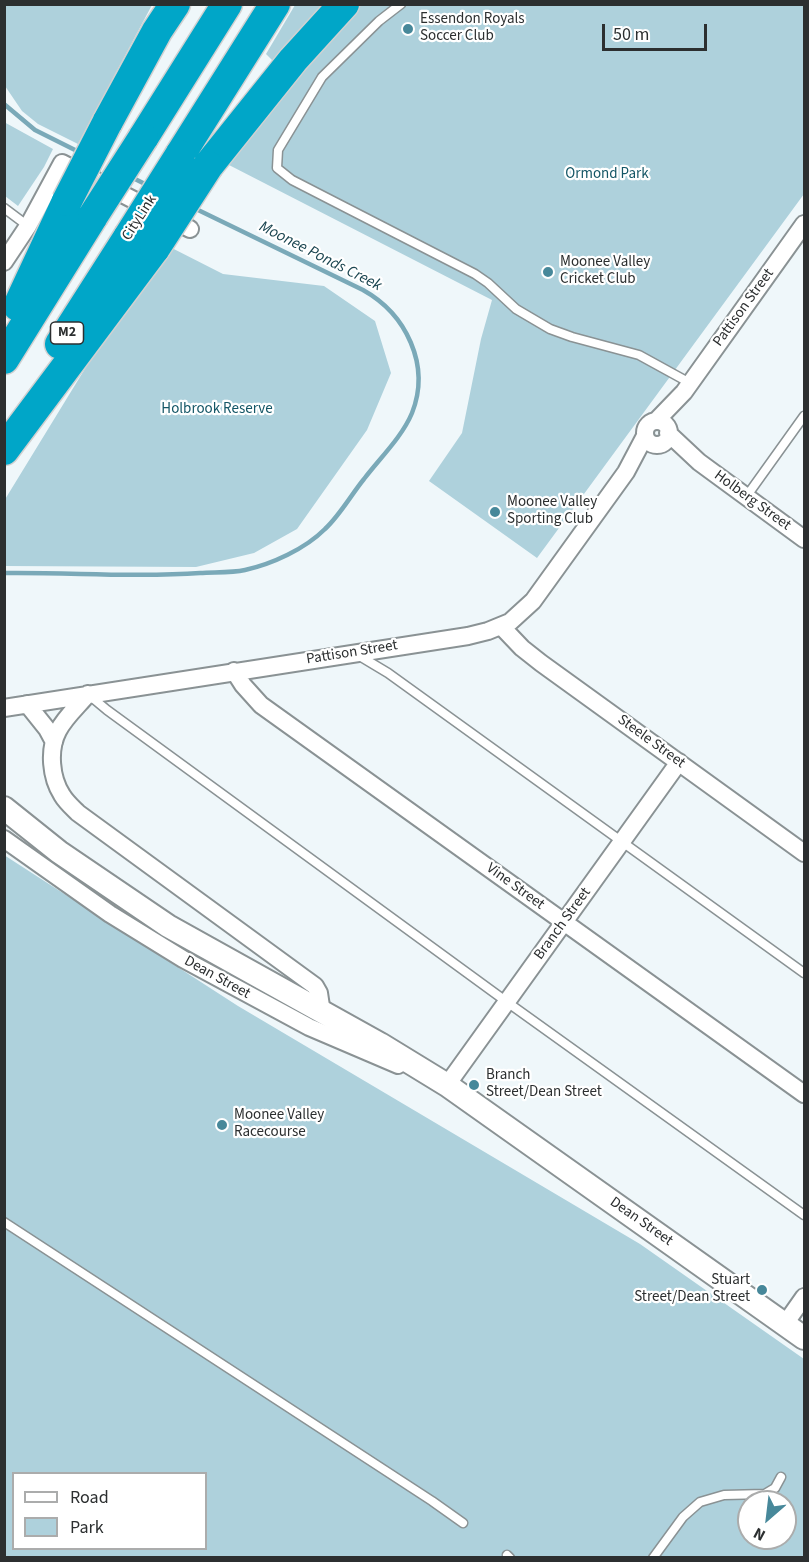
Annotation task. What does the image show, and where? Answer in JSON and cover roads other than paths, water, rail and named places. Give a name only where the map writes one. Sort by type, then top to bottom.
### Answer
[{"type":"highway","points":[[4,336],[67,201],[107,123],[175,4]]},
{"type":"highway","name":"M2","points":[[4,359],[227,4]]},
{"type":"highway","name":"CityLink","points":[[4,431],[142,242],[180,155],[275,4]]},
{"type":"highway","points":[[4,450],[142,242],[208,166],[293,60],[344,4]]},
{"type":"street","points":[[4,262],[28,226],[62,164],[190,229]]},
{"type":"street","name":"Pattison Street","points":[[4,708],[468,636],[501,626],[516,617],[533,601],[626,472],[659,435],[687,388],[804,224]]},
{"type":"street","name":"Holberg Street","points":[[659,435],[804,539]]},
{"type":"street","name":"Steele Street","points":[[501,626],[522,648],[541,663],[804,853]]},
{"type":"street","name":"Vine Street","points":[[234,671],[261,705],[804,1094]]},
{"type":"street","points":[[88,694],[66,720],[54,742],[52,755],[56,782],[62,795],[74,809],[315,986],[319,993],[322,1012]]},
{"type":"street","points":[[27,704],[47,729],[54,742]]},
{"type":"street","name":"Branch Street","points":[[447,1085],[679,762]]},
{"type":"street","name":"Dean Street","points":[[13,815],[99,880],[168,926],[447,1085],[804,1338]]},
{"type":"street","name":"Dean Street","points":[[4,839],[110,914],[261,1002],[309,1027],[447,1085]]},
{"type":"street","points":[[785,1324],[804,1297]]},
{"type":"lane","points":[[400,4],[379,21],[322,77],[278,150],[277,168],[292,180],[475,274],[526,317],[572,337],[639,355],[687,388]]},
{"type":"lane","points":[[4,208],[28,226]]},
{"type":"lane","points":[[746,497],[804,416]]},
{"type":"lane","points":[[354,653],[388,673],[804,973]]},
{"type":"lane","points":[[88,694],[507,1002],[804,1215]]},
{"type":"lane","points":[[4,1222],[463,1523]]},
{"type":"lane","points":[[653,1557],[683,1516],[700,1502],[724,1495],[765,1494],[775,1488],[781,1477]]},
{"type":"waterway","name":"Moonee Ponds Creek","points":[[4,104],[35,130],[81,153]]},
{"type":"waterway","name":"Moonee Ponds Creek","points":[[129,176],[149,186]]},
{"type":"waterway","name":"Moonee Ponds Creek","points":[[4,573],[175,574],[240,571],[266,564],[288,555],[325,529],[336,518],[408,422],[417,395],[416,359],[411,342],[391,313],[363,290],[194,208]]},
{"type":"place","name":"Essendon Royals Soccer Club","points":[[408,29]]},
{"type":"place","name":"Moonee Valley Cricket Club","points":[[548,272]]},
{"type":"place","name":"Moonee Valley Sporting Club","points":[[495,512]]},
{"type":"place","name":"Branch Street/Dean Street","points":[[474,1085]]},
{"type":"place","name":"Moonee Valley Racecourse","points":[[222,1125]]},
{"type":"place","name":"Stuart Street/Dean Street","points":[[762,1290]]},
{"type":"park label","name":"Ormond Park","points":[[607,175]]},
{"type":"park label","name":"Holbrook Reserve","points":[[217,410]]}]
